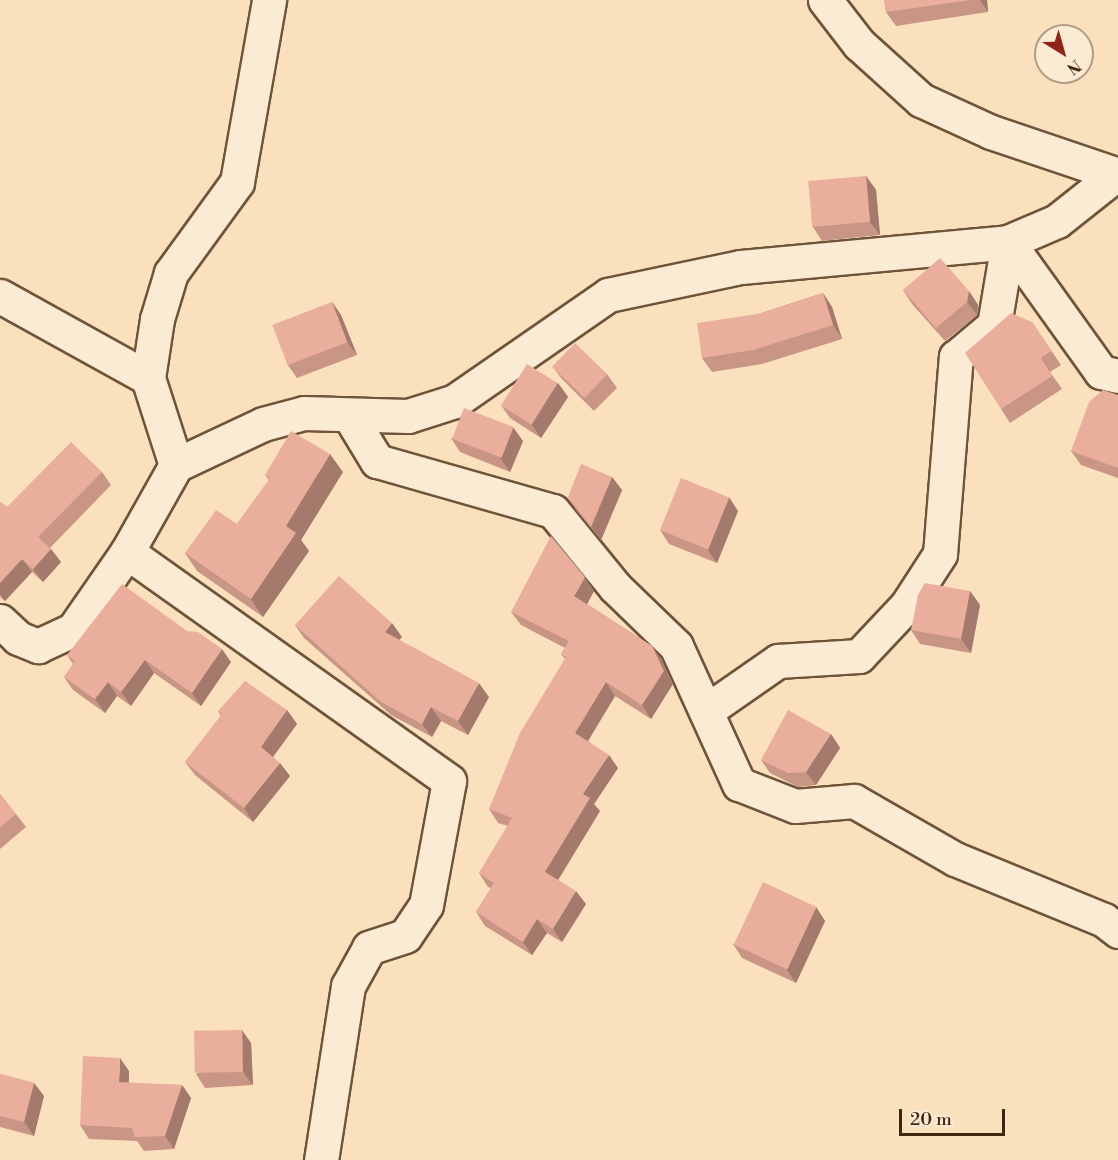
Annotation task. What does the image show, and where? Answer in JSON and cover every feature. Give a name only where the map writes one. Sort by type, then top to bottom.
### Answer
[{"type":"street","points":[[176,465],[148,378],[157,319],[171,273],[237,182],[269,0]]},
{"type":"street","points":[[825,0],[859,44],[921,100],[991,132],[1117,175]]},
{"type":"street","points":[[0,621],[18,638],[38,646],[73,630],[127,552],[176,465],[263,424],[304,413],[408,416],[455,401],[608,295],[741,267],[1008,242],[1057,221],[1117,175]]},
{"type":"street","points":[[1008,242],[1101,372],[1118,376]]},
{"type":"street","points":[[706,711],[778,661],[859,656],[907,605],[940,554],[956,357],[994,325],[1008,242]]},
{"type":"street","points":[[0,296],[148,378]]},
{"type":"street","points":[[349,414],[377,461],[552,511],[615,587],[676,646],[739,784],[795,806],[854,801],[955,859],[1104,920],[1118,931]]},
{"type":"street","points":[[127,552],[449,781],[426,905],[405,936],[369,948],[348,986],[321,1160]]},
{"type":"building","points":[[884,0],[971,0],[886,12]]},
{"type":"building","points":[[866,176],[870,222],[812,227],[808,181]]},
{"type":"building","points":[[940,258],[969,291],[967,302],[936,328],[903,290]]},
{"type":"building","points":[[823,293],[833,325],[753,350],[702,358],[697,323],[758,314]]},
{"type":"building","points":[[332,302],[347,342],[288,365],[272,325]]},
{"type":"building","points":[[1011,313],[1032,322],[1051,351],[1041,358],[1052,376],[1001,409],[965,353]]},
{"type":"building","points":[[575,343],[607,374],[584,398],[552,367]]},
{"type":"building","points":[[527,364],[558,383],[532,425],[501,406]]},
{"type":"building","points":[[1103,390],[1118,395],[1118,468],[1071,451],[1089,402]]},
{"type":"building","points":[[464,408],[513,427],[502,458],[452,439]]},
{"type":"building","points":[[291,431],[330,454],[286,526],[296,533],[251,599],[185,553],[216,510],[237,524],[270,478],[265,475]]},
{"type":"building","points":[[71,442],[102,472],[38,537],[51,549],[33,569],[22,559],[0,583],[0,502],[7,507]]},
{"type":"building","points":[[581,464],[612,477],[591,527],[568,497]]},
{"type":"building","points":[[681,478],[729,497],[708,549],[660,530]]},
{"type":"building","points":[[551,536],[585,577],[574,596],[652,646],[664,671],[642,705],[606,682],[575,733],[609,755],[583,794],[590,798],[545,872],[576,891],[553,929],[537,919],[523,942],[476,912],[494,883],[479,873],[512,818],[489,809],[520,733],[566,657],[561,654],[569,641],[511,612]]},
{"type":"building","points":[[339,576],[392,623],[385,632],[479,683],[458,721],[431,707],[422,724],[381,702],[295,625]]},
{"type":"building","points":[[925,583],[970,591],[961,639],[911,630],[918,595]]},
{"type":"building","points":[[122,584],[187,631],[198,632],[222,649],[192,693],[145,660],[121,692],[108,682],[95,699],[64,677],[75,661],[67,655]]},
{"type":"building","points":[[245,681],[287,710],[261,747],[280,763],[244,808],[185,762],[222,714],[218,711]]},
{"type":"building","points":[[788,710],[831,734],[806,772],[788,773],[761,760]]},
{"type":"building","points":[[0,794],[16,814],[0,827]]},
{"type":"building","points":[[763,882],[816,907],[787,969],[734,945]]},
{"type":"building","points":[[242,1030],[243,1072],[195,1073],[194,1031]]},
{"type":"building","points":[[83,1056],[120,1058],[119,1082],[182,1085],[165,1136],[135,1137],[132,1128],[80,1125]]},
{"type":"building","points":[[0,1074],[34,1083],[24,1122],[0,1116]]}]
